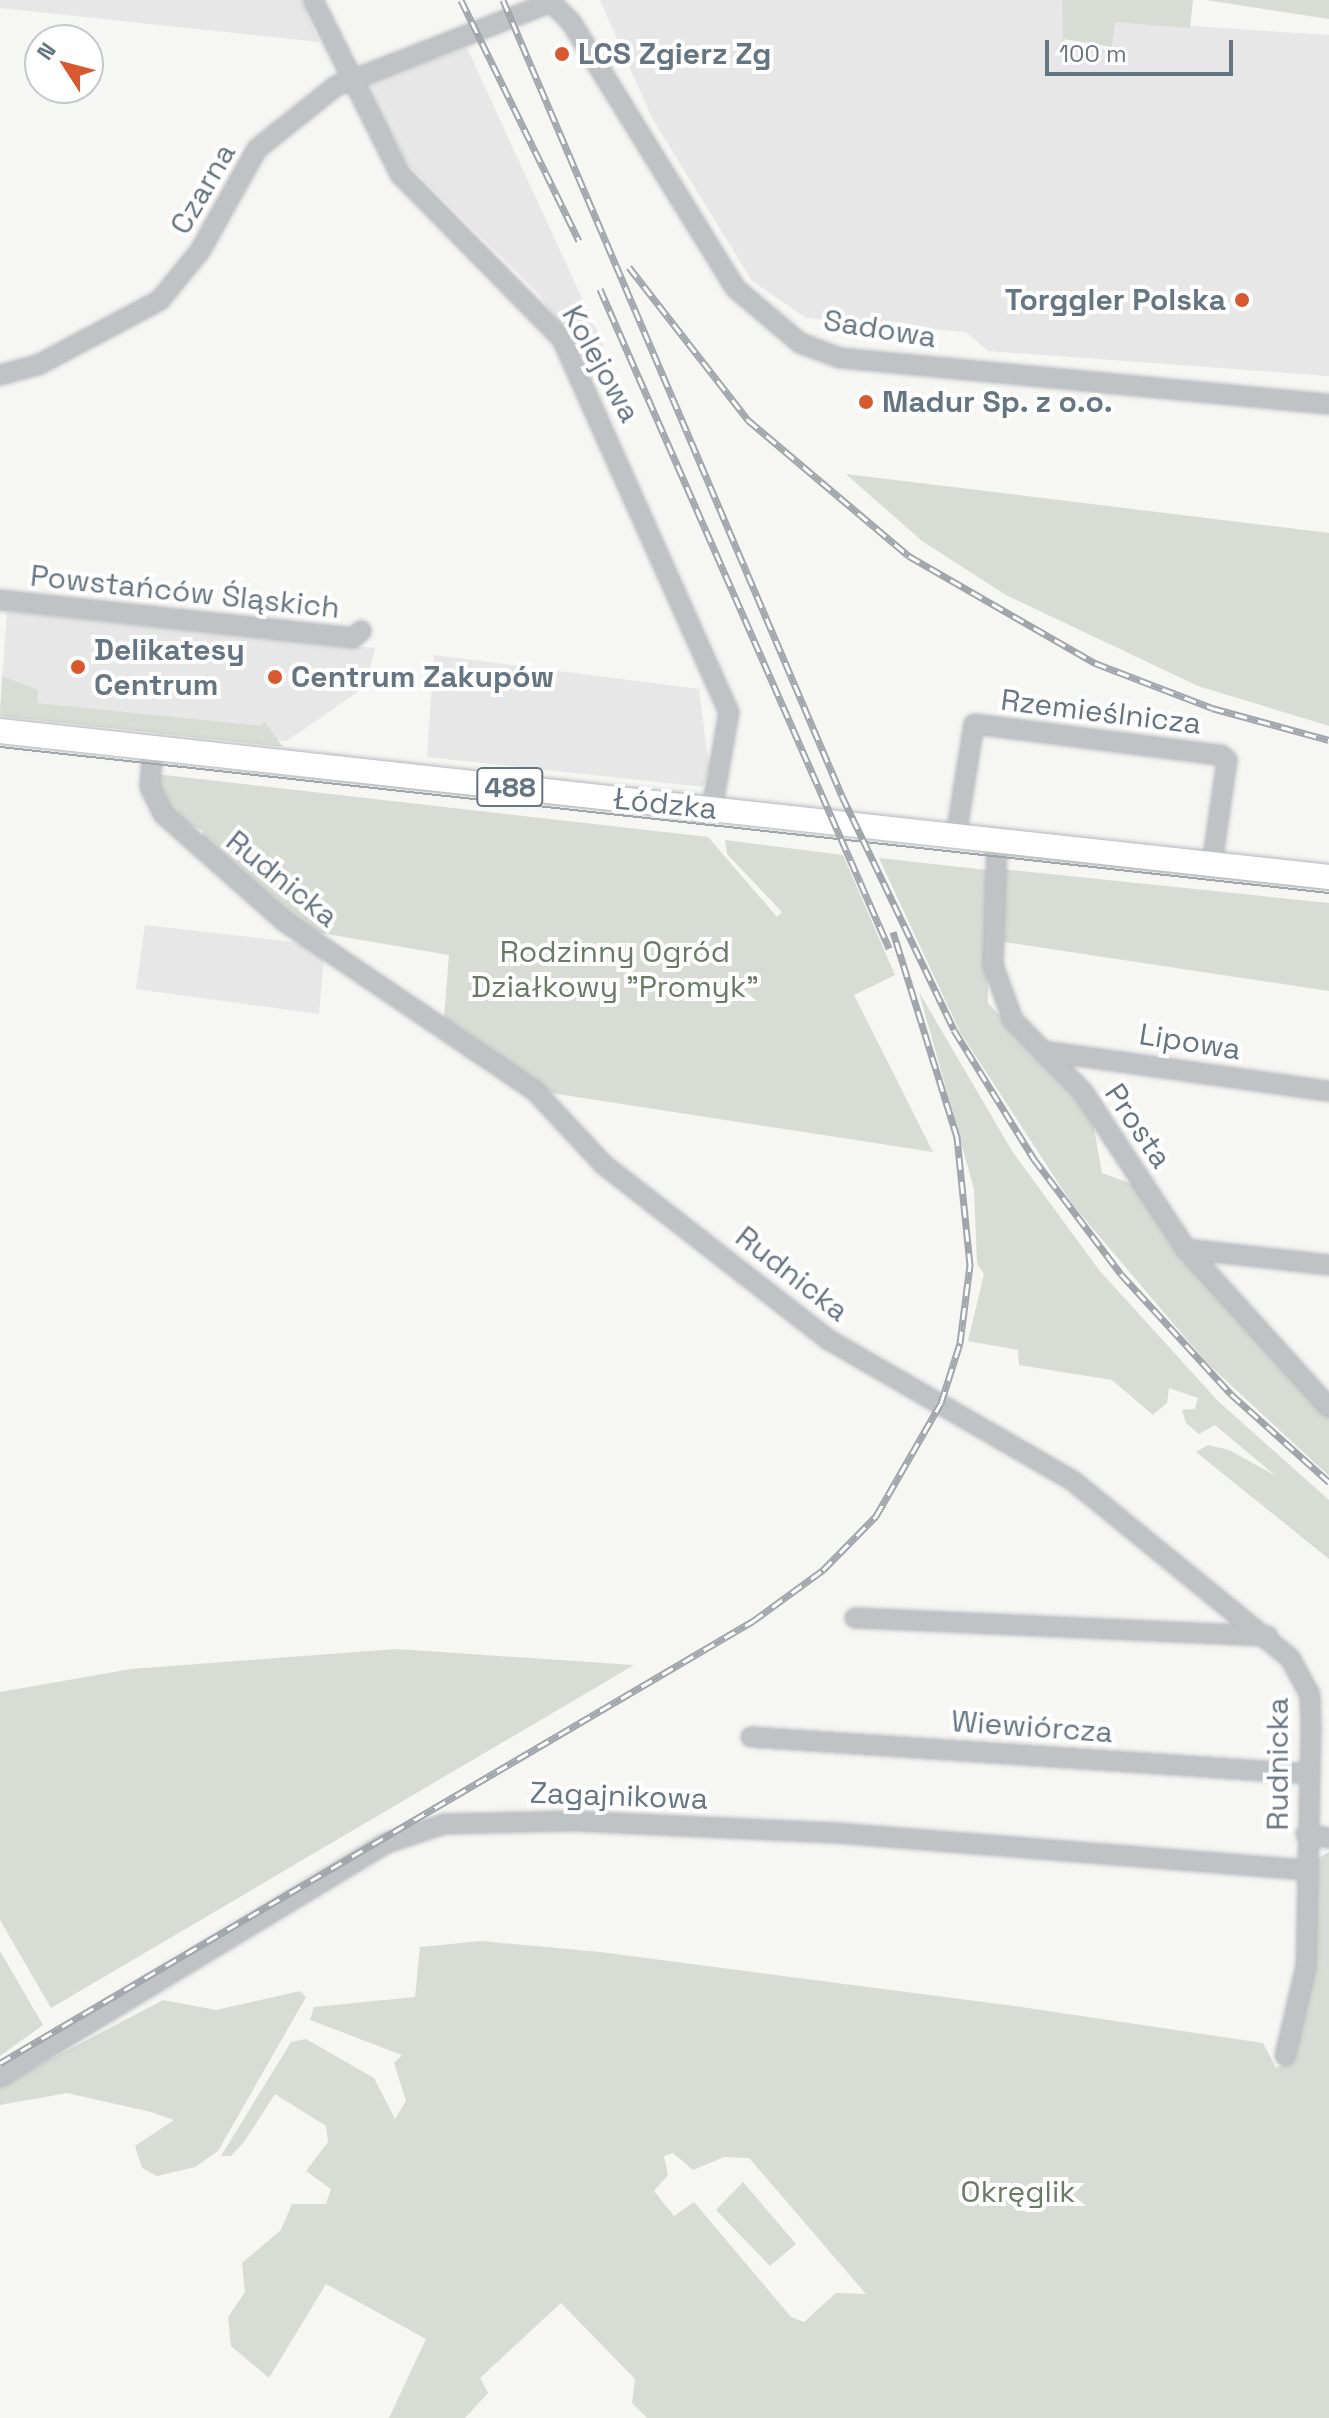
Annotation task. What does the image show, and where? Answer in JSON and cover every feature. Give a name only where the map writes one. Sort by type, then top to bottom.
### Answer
[{"type":"main road","name":"Łódzka","points":[[0,731],[1329,877]]},
{"type":"street","name":"Kolejowa","points":[[313,0],[348,80],[400,174],[562,339],[729,712],[712,809]]},
{"type":"street","name":"Czarna","points":[[0,375],[29,369],[160,300],[200,251],[257,149],[348,80],[550,1]]},
{"type":"street","name":"Sadowa","points":[[550,1],[571,22],[735,288],[800,343],[840,358],[1329,404]]},
{"type":"street","name":"Powstańców Śląskich","points":[[0,600],[353,638],[361,631]]},
{"type":"street","name":"Rzemieślnicza","points":[[956,836],[974,724],[1221,755],[1227,760],[1212,864]]},
{"type":"street","name":"Rudnicka","points":[[153,749],[150,787],[163,814],[284,921],[535,1091],[604,1165],[829,1340],[1073,1481],[1268,1636],[1296,1666],[1320,1695],[1309,1774],[1304,1870],[1306,1966],[1285,2056]]},
{"type":"street","name":"Prosta","points":[[997,841],[994,977],[1013,1020],[1083,1092],[1186,1249],[1329,1407]]},
{"type":"street","name":"Lipowa","points":[[1043,1051],[1329,1091]]},
{"type":"street","points":[[1186,1249],[1329,1265]]},
{"type":"street","points":[[855,1618],[1268,1636]]},
{"type":"street","name":"Wiewiórcza","points":[[751,1737],[1309,1774]]},
{"type":"street","name":"Zagajnikowa","points":[[0,2077],[387,1843],[444,1824],[573,1821],[836,1833],[1304,1870]]},
{"type":"street","points":[[1306,1834],[1329,1838]]},
{"type":"shaded area","points":[[0,0],[301,0],[319,42],[0,8]]},
{"type":"shaded area","points":[[600,0],[1063,0],[1065,45],[1112,50],[1115,21],[1329,35],[1329,376],[988,351],[966,332],[806,318],[752,281],[652,118]]},
{"type":"shaded area","points":[[467,48],[604,346],[581,354],[537,292],[408,164],[362,84]]},
{"type":"shaded area","points":[[7,612],[375,648],[366,686],[287,741],[0,709]]},
{"type":"shaded area","points":[[434,655],[699,689],[709,767],[703,787],[427,757]]},
{"type":"shaded area","points":[[145,925],[302,943],[324,957],[319,1014],[136,989]]},
{"type":"green space","points":[[1062,0],[1193,0],[1190,28],[1115,22],[1112,47],[1063,39]]},
{"type":"green space","points":[[1206,0],[1329,0],[1329,19]]},
{"type":"green space","points":[[846,474],[1329,533],[1329,726],[1198,686],[1006,595],[922,541]]},
{"type":"green space","points":[[2,676],[38,690],[37,703],[262,726],[264,721],[283,747],[0,716]]},
{"type":"green space","points":[[159,763],[704,818],[707,824],[654,816]]},
{"type":"green space","name":"Rodzinny Ogród Działkowy \"Promyk\"","points":[[156,774],[708,837],[777,917],[782,912],[727,854],[725,840],[843,855],[895,975],[854,995],[933,1152],[551,1093],[444,1018],[449,955],[309,931],[202,839],[203,831],[165,813]]},
{"type":"green space","points":[[1005,853],[1329,886],[1329,891],[1004,856]]},
{"type":"green space","points":[[879,858],[987,870],[988,1003],[1091,1112],[1102,1173],[1138,1186],[1329,1415],[1329,1476],[1205,1361],[1072,1204],[960,1032]]},
{"type":"green space","points":[[1001,869],[1329,903],[1329,991],[1004,942]]},
{"type":"green space","points":[[919,992],[1012,1151],[1099,1270],[1218,1401],[1329,1500],[1329,1559],[1196,1452],[1208,1445],[1229,1450],[1276,1476],[1215,1425],[1199,1434],[1186,1423],[1182,1410],[1195,1409],[1198,1398],[1169,1388],[1167,1403],[1153,1415],[1112,1380],[1019,1365],[1018,1350],[968,1341],[984,1274],[977,1264],[974,1189]]},
{"type":"green space","points":[[397,1649],[634,1665],[51,2008],[0,1920],[0,1692],[131,1669]]},
{"type":"green space","name":"Okręglik","points":[[1329,1852],[1329,2418],[647,2418],[632,2403],[635,2379],[561,2303],[480,2378],[488,2393],[465,2418],[389,2418],[426,2339],[326,2284],[269,2378],[231,2346],[228,2317],[245,2292],[242,2263],[281,2230],[292,2204],[326,2204],[331,2189],[306,2171],[328,2142],[326,2126],[275,2094],[244,2142],[231,2156],[221,2156],[291,2042],[306,2039],[374,2078],[395,2119],[406,2101],[394,2063],[402,2055],[310,2020],[314,2007],[415,1997],[420,1947],[481,1941],[600,1952],[1014,2006],[1263,2043],[1276,2068],[1294,2058],[1314,1861]],"holes":[[[673,2153],[693,2170],[724,2157],[749,2158],[866,2294],[836,2293],[804,2322],[791,2317],[694,2202],[674,2216],[654,2191],[668,2175],[664,2156]]]},
{"type":"green space","points":[[0,1951],[43,2025],[0,2056]]},
{"type":"green space","points":[[300,1991],[306,1997],[218,2151],[195,2167],[157,2176],[142,2168],[135,2146],[174,2120],[151,2112],[67,2093],[0,2105],[0,2087],[163,2000],[216,2010]]},
{"type":"green space","points":[[743,2182],[796,2244],[770,2266],[716,2210]]},
{"type":"tram line","points":[[0,747],[1329,893]]},
{"type":"railway","points":[[461,0],[579,241]]},
{"type":"railway","points":[[503,0],[842,796],[954,1030],[1034,1159],[1121,1274],[1231,1394],[1329,1482]]},
{"type":"railway","points":[[629,267],[748,420],[909,556],[1095,663],[1212,708],[1329,740]]},
{"type":"railway","points":[[600,289],[889,948]]},
{"type":"railway","points":[[0,2063],[753,1621],[823,1570],[876,1516],[941,1403],[960,1343],[970,1265],[957,1137],[893,932]]},
{"type":"place","name":"LCS Zgierz Zg","points":[[562,54]]},
{"type":"place","name":"Torggler Polska","points":[[1242,300]]},
{"type":"place","name":"Madur Sp. z o.o.","points":[[866,402]]},
{"type":"place","name":"Delikatesy Centrum","points":[[78,667]]},
{"type":"place","name":"Centrum Zakupów","points":[[275,677]]}]
